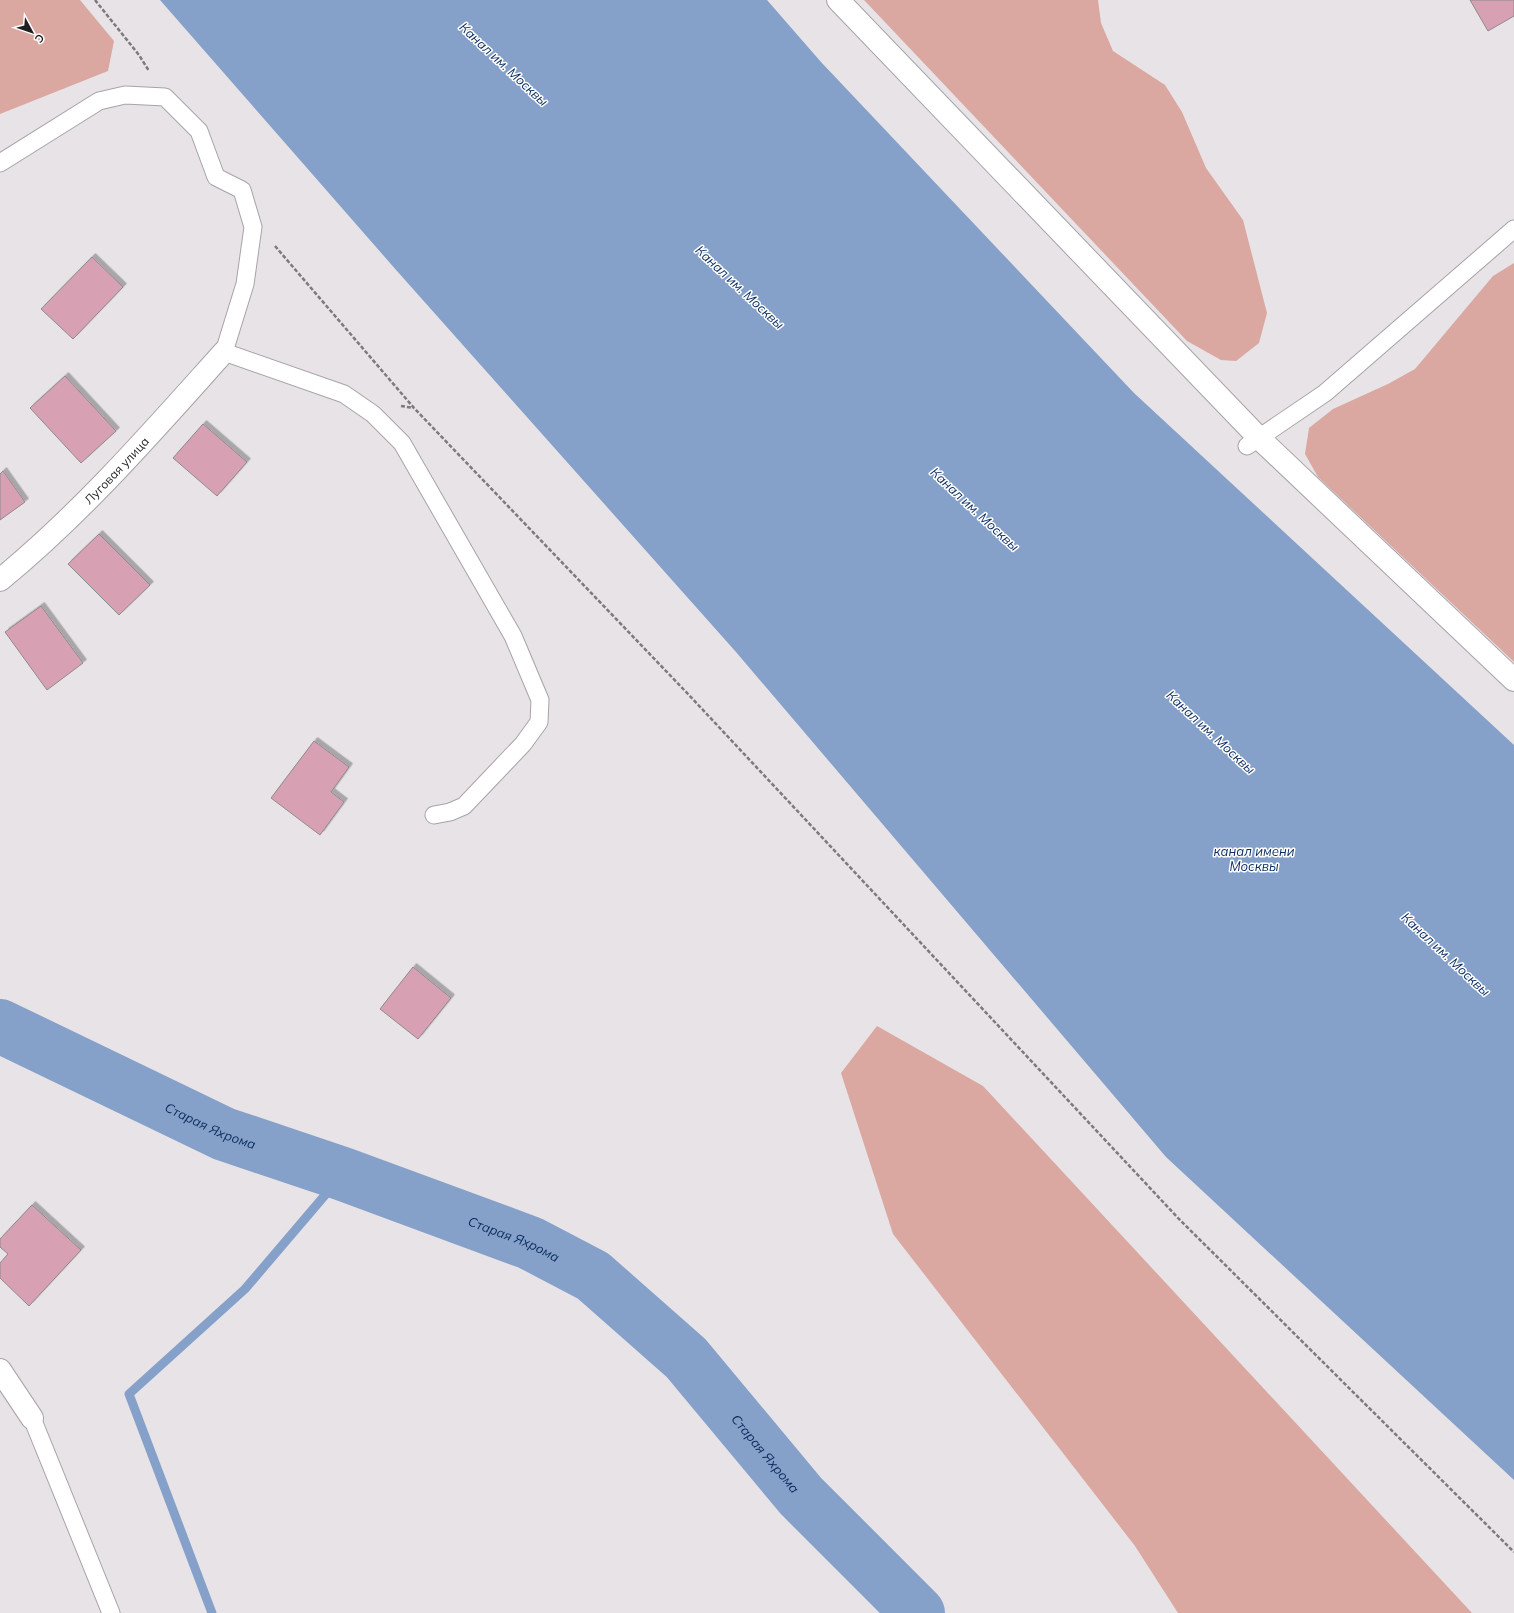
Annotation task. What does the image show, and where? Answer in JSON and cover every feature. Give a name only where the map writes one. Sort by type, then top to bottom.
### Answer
[{"type":"street","points":[[838,0],[1253,442],[1514,680]]},
{"type":"street","name":"Луговая улица","points":[[0,580],[34,552],[138,448],[224,352]]},
{"type":"street","points":[[0,1370],[32,1418]]},
{"type":"lane","points":[[0,163],[99,101],[125,95],[165,97],[199,131],[216,178],[242,190],[253,227],[245,284],[224,352],[344,394],[373,414],[402,443],[513,636],[540,700],[539,722],[523,744],[464,806],[450,812],[434,815]]},
{"type":"lane","points":[[1253,442],[1325,393],[1514,229]]},
{"type":"lane","points":[[32,1418],[111,1613]]},
{"type":"path","points":[[95,0],[139,55],[165,97]]},
{"type":"path","points":[[250,217],[414,408],[688,694],[1180,1219],[1514,1552]]},
{"type":"shaded area","points":[[0,0],[80,0],[114,41],[108,71],[0,114]]},
{"type":"shaded area","points":[[864,0],[1098,0],[1101,23],[1113,51],[1165,85],[1182,112],[1206,168],[1243,220],[1267,313],[1259,343],[1236,361],[1221,360],[1187,341]]},
{"type":"shaded area","points":[[1514,263],[1514,662],[1318,477],[1305,454],[1309,428],[1333,409],[1388,384],[1415,369],[1493,276]]},
{"type":"shaded area","points":[[877,1026],[983,1086],[1472,1613],[1178,1613],[1135,1546],[893,1234],[841,1073]]},
{"type":"water","name":"канал имени Москвы","points":[[160,0],[767,0],[821,62],[1134,393],[1514,745],[1514,1480],[1166,1157],[736,652],[397,271]]},
{"type":"building","points":[[1470,0],[1514,0],[1514,16],[1488,31]]},
{"type":"building","points":[[92,257],[123,287],[73,339],[41,309]]},
{"type":"building","points":[[65,376],[116,431],[81,463],[30,408]]},
{"type":"building","points":[[203,424],[247,462],[217,496],[173,458]]},
{"type":"building","points":[[3,471],[25,502],[0,520],[0,474]]},
{"type":"building","points":[[99,534],[150,585],[119,615],[68,564]]},
{"type":"building","points":[[41,606],[83,663],[47,690],[5,632]]},
{"type":"building","points":[[314,741],[349,767],[331,792],[344,802],[320,835],[271,798]]},
{"type":"building","points":[[413,967],[451,998],[418,1039],[380,1009]]},
{"type":"building","points":[[32,1205],[81,1250],[29,1306],[0,1278],[0,1263],[8,1254],[0,1247],[0,1239]]},
{"type":"waterway","name":"Старая Яхрома","points":[[0,1026],[224,1134],[343,1174],[530,1243],[593,1276],[686,1358],[801,1496],[918,1613]]},
{"type":"waterway","points":[[212,1613],[129,1394],[245,1289],[343,1174]]},
{"type":"water label","name":"Канал им. Москвы","points":[[504,64]]},
{"type":"water label","name":"Канал им. Москвы","points":[[740,287]]},
{"type":"water label","name":"Канал им. Москвы","points":[[975,509]]},
{"type":"water label","name":"Канал им. Москвы","points":[[1211,732]]},
{"type":"water label","name":"Канал им. Москвы","points":[[1446,954]]}]
